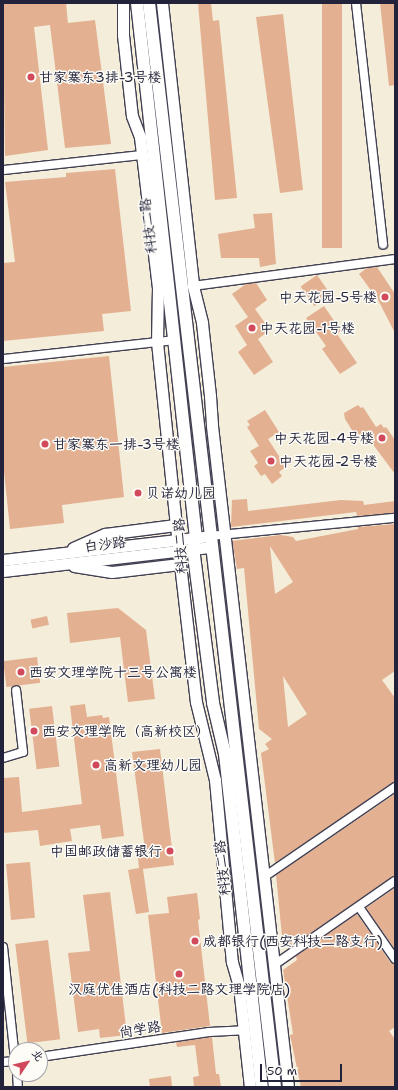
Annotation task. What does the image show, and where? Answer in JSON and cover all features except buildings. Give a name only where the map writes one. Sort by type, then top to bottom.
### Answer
[{"type":"main road","name":"科技二路","points":[[137,3],[176,340],[194,543],[213,703],[225,754],[262,1087]]},
{"type":"main road","name":"科技二路","points":[[149,3],[275,1087]]},
{"type":"street","points":[[123,3],[123,35],[132,116],[140,137],[158,286],[157,342],[177,545],[196,702],[215,780],[231,955],[239,986],[250,1087]]},
{"type":"street","points":[[162,3],[193,286],[202,323],[288,1087]]},
{"type":"street","points":[[356,3],[383,244]]},
{"type":"street","points":[[3,170],[142,155]]},
{"type":"street","points":[[193,286],[395,259]]},
{"type":"street","points":[[3,359],[176,340]]},
{"type":"street","points":[[211,542],[225,535],[395,518]]},
{"type":"street","points":[[61,559],[105,534],[175,525]]},
{"type":"street","name":"白沙路","points":[[3,571],[61,559],[211,542]]},
{"type":"street","points":[[61,559],[112,572],[180,564]]},
{"type":"street","name":"白沙路","points":[[3,560],[61,559]]},
{"type":"street","points":[[3,758],[23,752],[16,690]]},
{"type":"street","points":[[264,878],[395,787]]},
{"type":"street","points":[[274,965],[395,881]]},
{"type":"street","points":[[359,907],[395,959]]},
{"type":"street","points":[[3,947],[14,1042]]},
{"type":"street","name":"尚学路","points":[[48,1056],[209,1032],[244,1030]]},
{"type":"place","name":"甘家寨东3排-3号楼","points":[[31,77]]},
{"type":"place","name":"中天花园-5号楼","points":[[385,297]]},
{"type":"place","name":"中天花园-1号楼","points":[[252,328]]},
{"type":"place","name":"中天花园-4号楼","points":[[382,438]]},
{"type":"place","name":"甘家寨东一排-3号楼","points":[[45,444]]},
{"type":"place","name":"中天花园-2号楼","points":[[271,461]]},
{"type":"place","name":"贝诺幼儿园","points":[[138,493]]},
{"type":"place","name":"西安文理学院十三号公寓楼","points":[[21,672]]},
{"type":"place","name":"西安文理学院（高新校区）","points":[[34,731]]},
{"type":"place","name":"高新文理幼儿园","points":[[96,765]]},
{"type":"place","name":"中国邮政储蓄银行","points":[[170,851]]},
{"type":"place","name":"成都银行(西安科技二路支行)","points":[[195,941]]},
{"type":"place","name":"汉庭优佳酒店(科技二路文理学院店)","points":[[179,974]]}]
